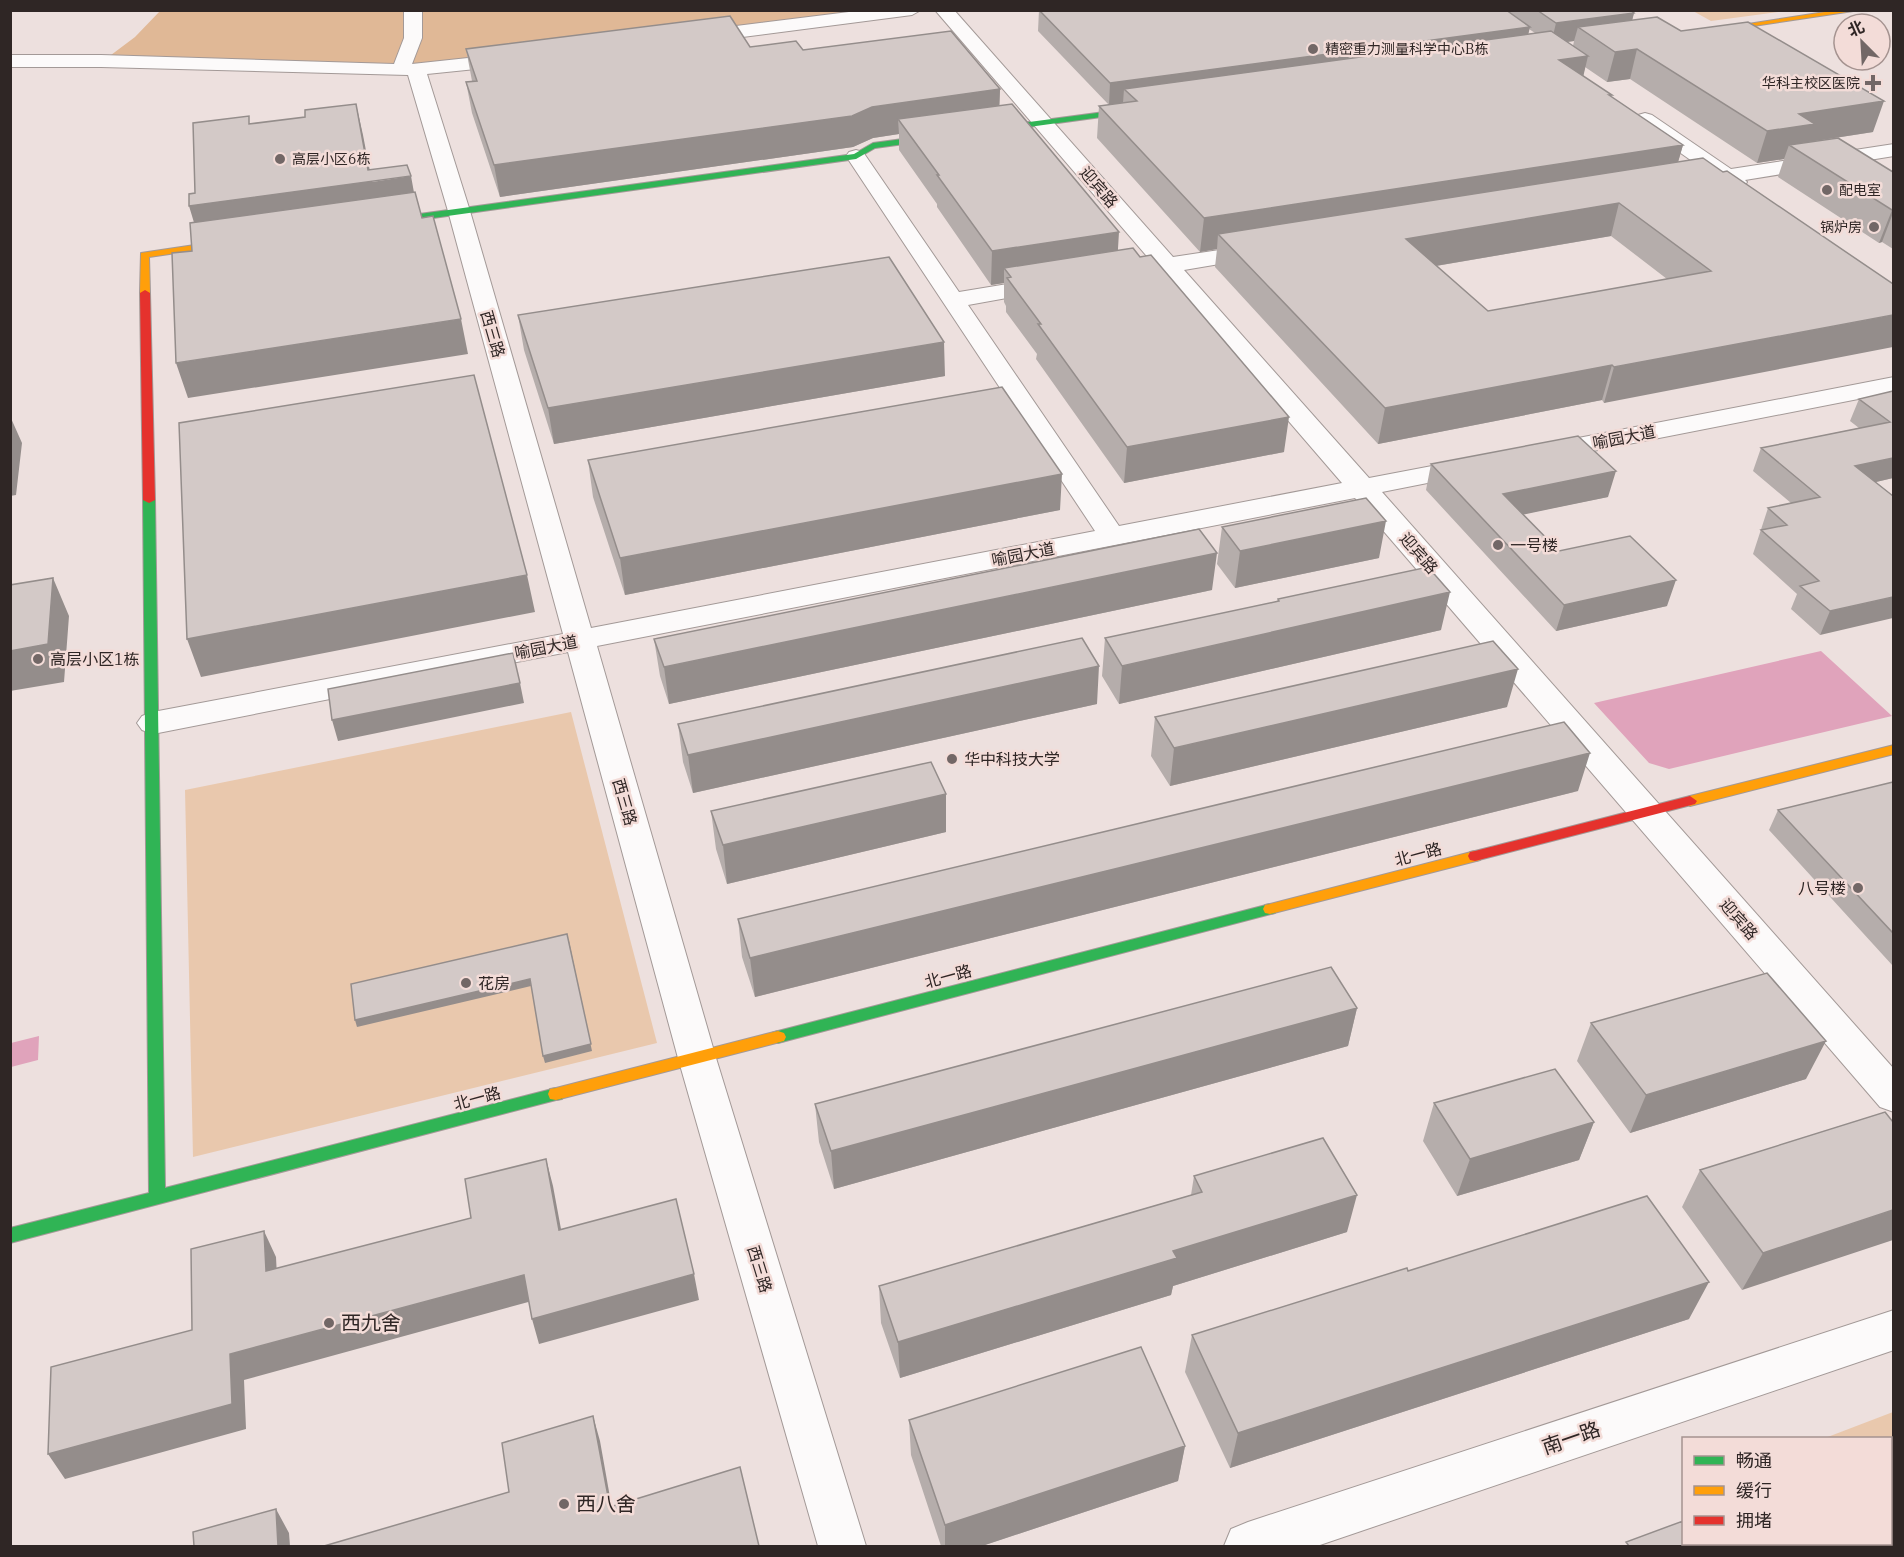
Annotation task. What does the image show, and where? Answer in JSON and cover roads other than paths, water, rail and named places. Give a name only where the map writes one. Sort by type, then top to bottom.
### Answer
[{"type":"street","points":[[409,70],[414,10]]},
{"type":"street","points":[[681,38],[912,10]]},
{"type":"street","name":"迎宾路","points":[[944,10],[1893,1096]]},
{"type":"street","points":[[1694,33],[1857,10]]},
{"type":"street","points":[[10,61],[101,61],[409,70],[530,57]]},
{"type":"street","name":"西三路","points":[[409,70],[459,211],[697,1058],[842,1546]]},
{"type":"street","points":[[365,224],[856,156],[873,146],[1160,106]]},
{"type":"street","points":[[1633,111],[1757,196]]},
{"type":"street","points":[[1670,185],[1893,150]]},
{"type":"street","points":[[856,156],[1112,536]]},
{"type":"street","points":[[157,1198],[153,723],[144,255],[249,240]]},
{"type":"street","points":[[1134,271],[1284,247]]},
{"type":"street","points":[[953,300],[1066,282]]},
{"type":"street","name":"喻园大道","points":[[153,723],[1893,384]]},
{"type":"street","name":"北一路","points":[[10,1236],[1893,749]]},
{"type":"street","name":"南一路","points":[[1248,1546],[1893,1330]]},
{"type":"place","name":"精密重力测量科学中心B栋","points":[[1313,49]]},
{"type":"place","name":"华科主校区医院","points":[[1873,83]]},
{"type":"place","name":"高层小区6栋","points":[[280,159]]},
{"type":"place","name":"配电室","points":[[1827,190]]},
{"type":"place","name":"锅炉房","points":[[1874,227]]},
{"type":"place","name":"一号楼","points":[[1498,545]]},
{"type":"place","name":"高层小区1栋","points":[[38,659]]},
{"type":"place","name":"华中科技大学","points":[[952,759]]},
{"type":"place","name":"八号楼","points":[[1858,888]]},
{"type":"place","name":"花房","points":[[466,983]]},
{"type":"place","name":"西九舍","points":[[329,1323]]},
{"type":"place","name":"西八舍","points":[[564,1504]]}]
